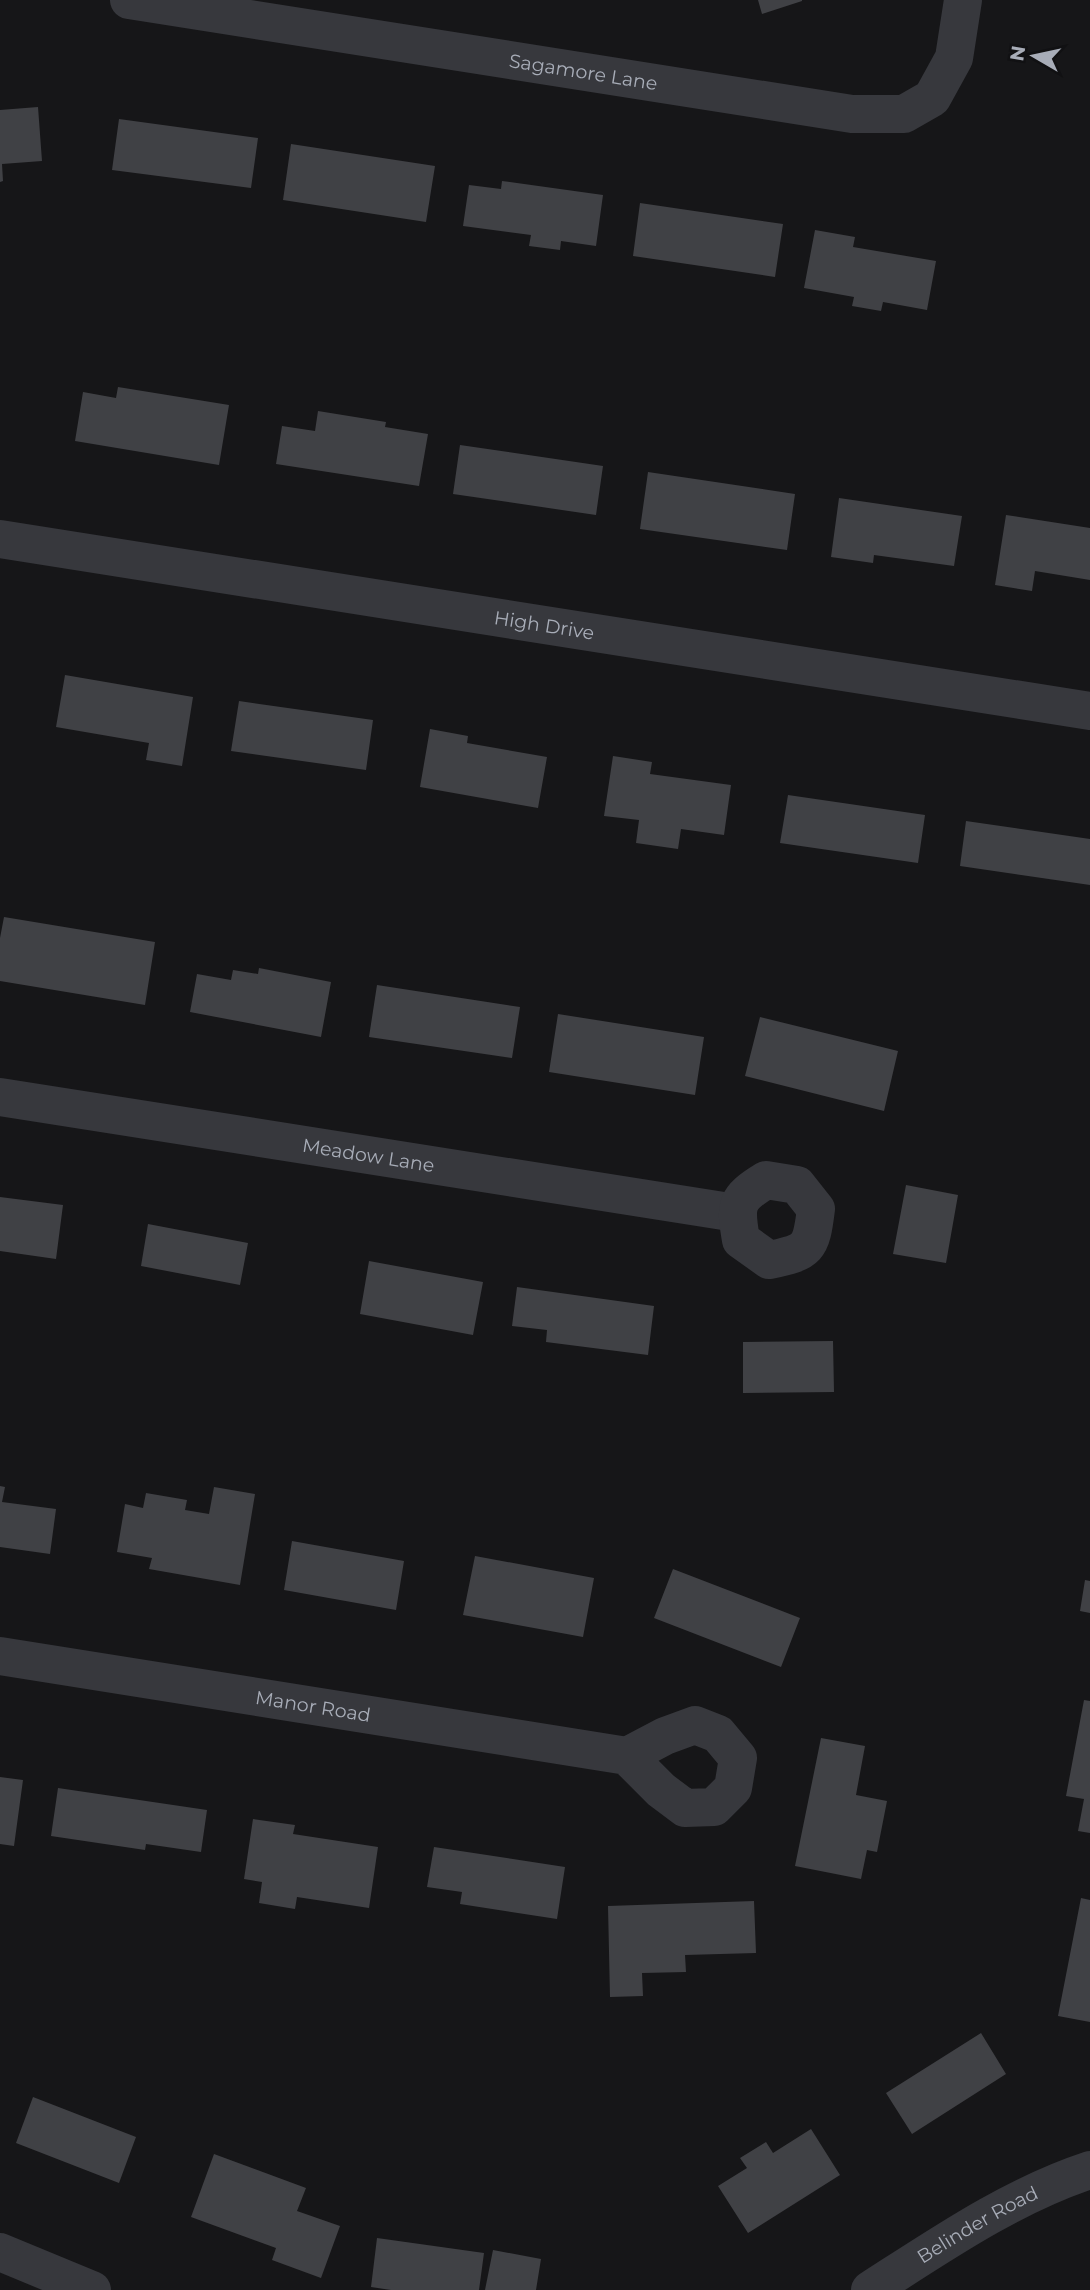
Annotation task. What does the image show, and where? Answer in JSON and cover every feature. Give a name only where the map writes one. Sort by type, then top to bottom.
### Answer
[{"type":"street","name":"Sagamore Lane","points":[[129,0],[852,114],[904,114],[932,98],[954,58],[963,0]]},
{"type":"street","name":"High Drive","points":[[0,539],[1090,710]]},
{"type":"street","name":"Meadow Lane","points":[[0,1097],[736,1213]]},
{"type":"street","name":"Manor Road","points":[[0,1656],[627,1756]]},
{"type":"street","name":"Belinder Road","points":[[870,2290],[960,2232],[1056,2181],[1090,2170]]},
{"type":"street","points":[[0,2252],[92,2290]]},
{"type":"building","points":[[758,0],[802,0],[802,1],[762,14]]},
{"type":"building","points":[[38,107],[42,161],[2,164],[3,181],[0,182],[0,110]]},
{"type":"building","points":[[119,119],[258,138],[251,188],[112,170]]},
{"type":"building","points":[[291,144],[435,166],[426,222],[283,200]]},
{"type":"building","points":[[502,181],[603,195],[596,246],[561,241],[560,250],[529,246],[531,235],[463,226],[469,185],[501,189]]},
{"type":"building","points":[[640,203],[783,224],[775,277],[633,256]]},
{"type":"building","points":[[815,230],[855,237],[853,247],[936,261],[927,310],[883,302],[881,311],[852,306],[854,297],[804,288]]},
{"type":"building","points":[[118,387],[229,405],[219,465],[75,441],[83,392],[116,398]]},
{"type":"building","points":[[318,411],[386,422],[385,427],[428,434],[419,486],[276,464],[282,426],[315,431]]},
{"type":"building","points":[[460,445],[603,466],[596,515],[453,494]]},
{"type":"building","points":[[648,472],[795,494],[787,550],[640,529]]},
{"type":"building","points":[[839,498],[962,516],[954,566],[874,555],[873,563],[831,557]]},
{"type":"building","points":[[1006,515],[1090,528],[1090,580],[1035,571],[1032,591],[995,585]]},
{"type":"building","points":[[65,675],[193,697],[182,766],[146,760],[149,743],[56,727]]},
{"type":"building","points":[[239,701],[373,720],[366,770],[231,751]]},
{"type":"building","points":[[430,729],[468,736],[467,743],[547,757],[538,808],[420,787]]},
{"type":"building","points":[[613,756],[652,762],[650,774],[731,785],[724,835],[681,829],[678,849],[636,843],[639,820],[604,816]]},
{"type":"building","points":[[788,795],[925,815],[918,863],[780,843]]},
{"type":"building","points":[[966,821],[1090,839],[1090,885],[960,866]]},
{"type":"building","points":[[4,917],[155,942],[145,1005],[0,981],[0,938]]},
{"type":"building","points":[[259,968],[331,982],[321,1037],[190,1012],[197,974],[231,980],[233,970],[258,974]]},
{"type":"building","points":[[377,985],[520,1007],[512,1058],[369,1037]]},
{"type":"building","points":[[558,1014],[704,1037],[695,1095],[549,1072]]},
{"type":"building","points":[[760,1017],[898,1051],[884,1111],[745,1076]]},
{"type":"building","points":[[906,1185],[958,1195],[946,1263],[893,1254]]},
{"type":"building","points":[[0,1197],[63,1205],[56,1259],[0,1251]]},
{"type":"building","points":[[148,1224],[248,1243],[240,1285],[141,1266]]},
{"type":"building","points":[[369,1261],[483,1282],[473,1335],[360,1314]]},
{"type":"building","points":[[517,1287],[654,1306],[648,1355],[546,1342],[547,1330],[512,1326]]},
{"type":"building","points":[[833,1341],[834,1392],[743,1393],[743,1342]]},
{"type":"building","points":[[0,1486],[5,1487],[2,1502],[56,1509],[50,1554],[0,1547]]},
{"type":"building","points":[[214,1487],[255,1494],[240,1585],[149,1569],[152,1558],[117,1552],[125,1504],[143,1508],[146,1493],[187,1500],[185,1510],[209,1514]]},
{"type":"building","points":[[292,1541],[404,1561],[396,1610],[284,1590]]},
{"type":"building","points":[[475,1556],[594,1578],[583,1637],[463,1615]]},
{"type":"building","points":[[673,1569],[800,1618],[781,1667],[654,1618]]},
{"type":"building","points":[[1085,1580],[1090,1581],[1090,1613],[1080,1611]]},
{"type":"building","points":[[1084,1700],[1090,1701],[1090,1833],[1078,1831],[1084,1799],[1066,1796]]},
{"type":"building","points":[[821,1738],[865,1746],[856,1795],[887,1801],[877,1852],[867,1850],[861,1879],[795,1866]]},
{"type":"building","points":[[0,1777],[23,1780],[14,1846],[0,1844]]},
{"type":"building","points":[[58,1788],[207,1810],[201,1852],[146,1844],[145,1850],[51,1836]]},
{"type":"building","points":[[253,1819],[295,1825],[293,1834],[378,1847],[369,1908],[297,1897],[295,1909],[259,1903],[262,1882],[244,1879]]},
{"type":"building","points":[[434,1847],[565,1867],[557,1919],[460,1904],[462,1892],[427,1887]]},
{"type":"building","points":[[1081,1898],[1090,1900],[1090,2022],[1058,2016]]},
{"type":"building","points":[[754,1901],[756,1953],[685,1955],[686,1972],[642,1973],[643,1996],[610,1997],[608,1906]]},
{"type":"building","points":[[981,2033],[1006,2074],[912,2134],[886,2093]]},
{"type":"building","points":[[33,2097],[136,2137],[119,2183],[16,2143]]},
{"type":"building","points":[[811,2129],[840,2175],[748,2233],[718,2186],[747,2168],[740,2158],[766,2142],[773,2153]]},
{"type":"building","points":[[214,2154],[306,2188],[297,2211],[340,2226],[321,2278],[272,2260],[276,2248],[191,2217]]},
{"type":"building","points":[[377,2238],[484,2253],[479,2290],[391,2290],[371,2287]]},
{"type":"building","points":[[493,2250],[541,2259],[536,2290],[485,2290]]}]
